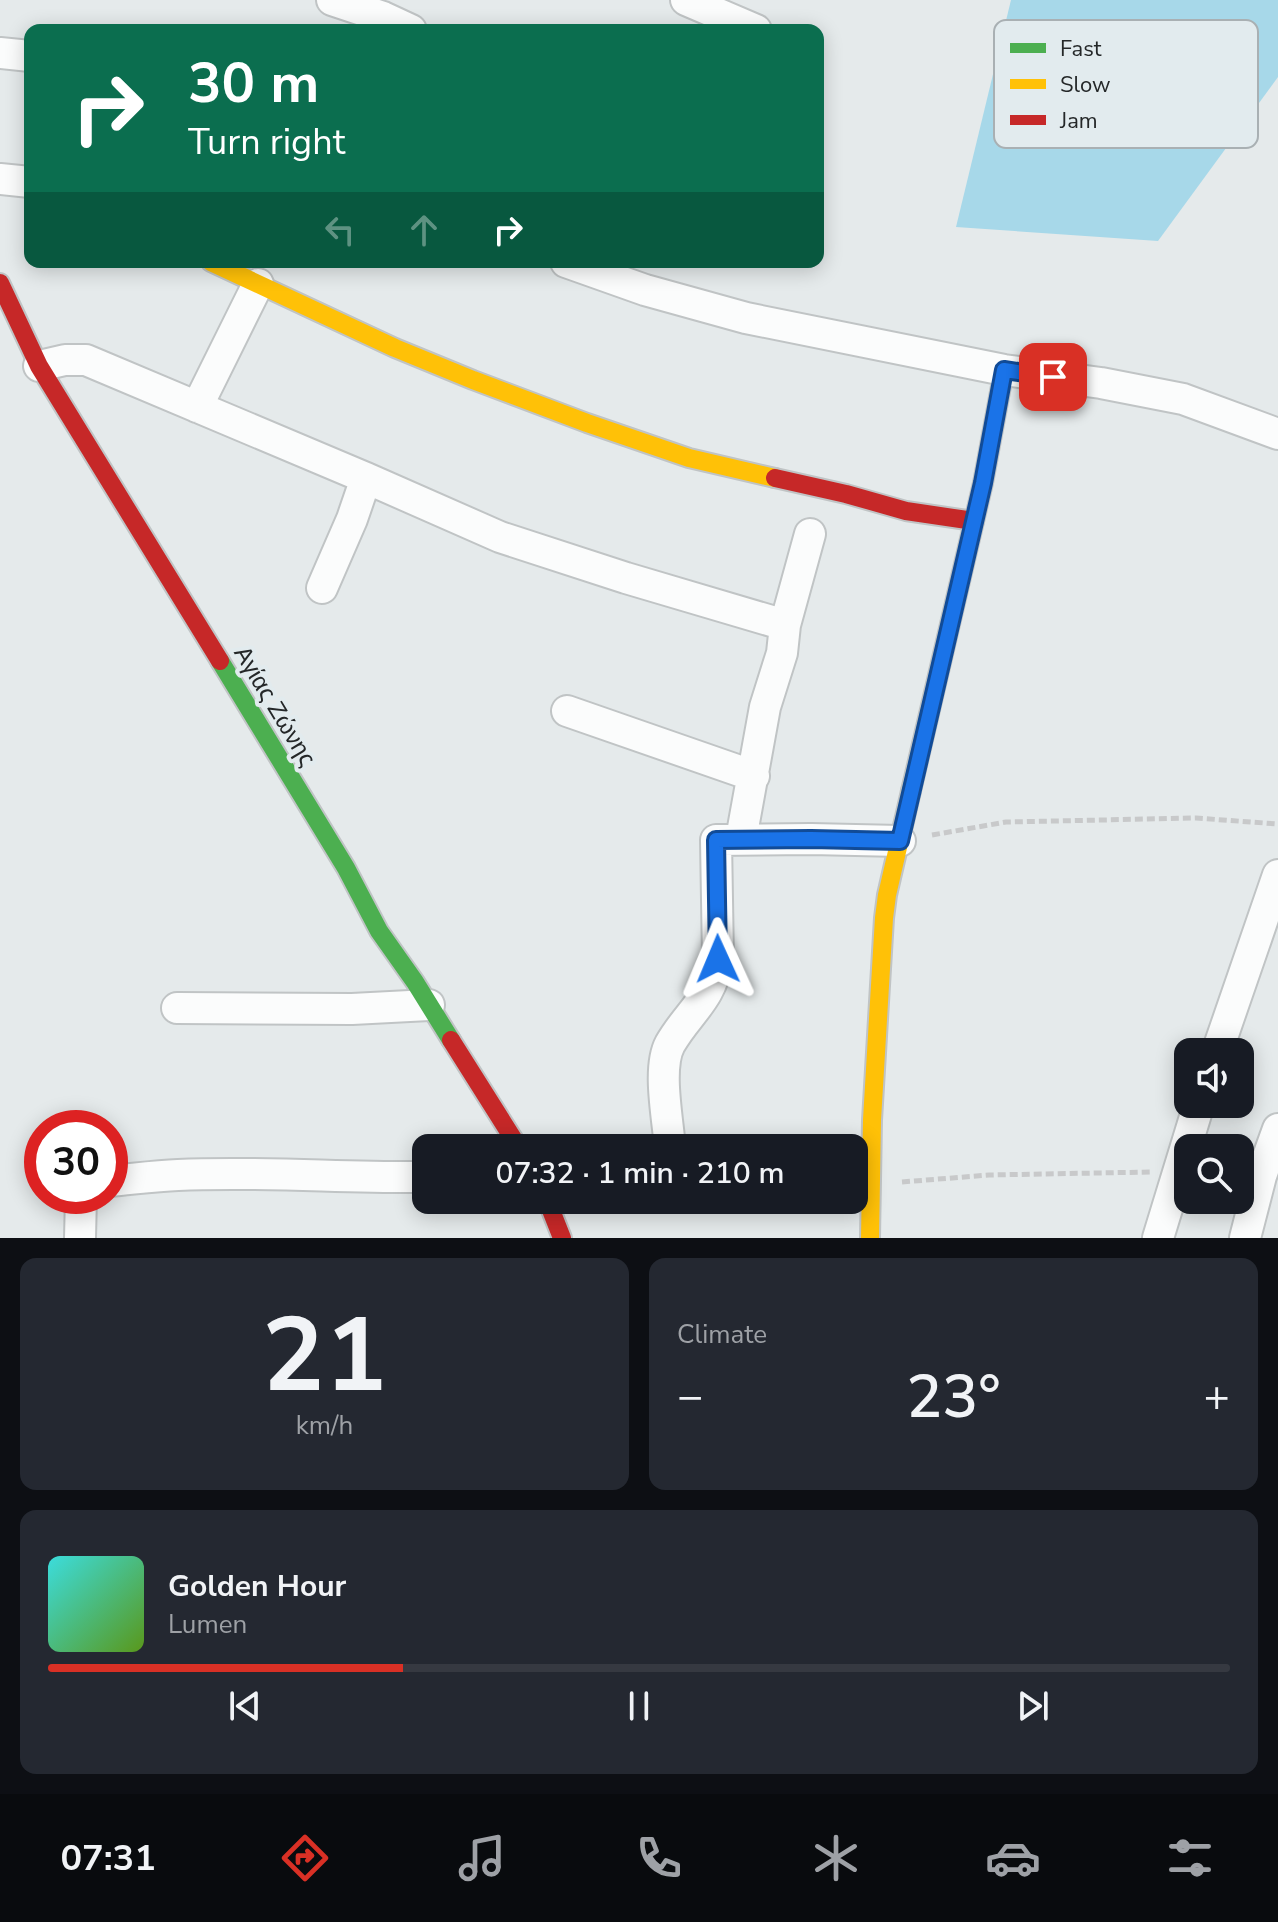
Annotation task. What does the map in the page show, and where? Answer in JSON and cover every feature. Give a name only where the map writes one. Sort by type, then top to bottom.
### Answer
[{"type":"street","points":[[332,0],[383,16]]},
{"type":"street","points":[[686,0],[742,24]]},
{"type":"street","points":[[0,53],[24,55]]},
{"type":"street","points":[[0,179],[24,181]]},
{"type":"street","points":[[224,268],[395,348],[473,380],[689,458],[906,511],[974,521]]},
{"type":"street","points":[[583,268],[645,290],[746,318],[1004,370],[1101,383],[1183,399],[1278,434]]},
{"type":"street","name":"Αγίας Ζώνης","points":[[0,283],[39,366],[346,868],[379,931],[510,1134]]},
{"type":"street","points":[[197,407],[258,284]]},
{"type":"street","points":[[39,366],[65,360],[86,360],[500,537],[785,625]]},
{"type":"street","points":[[868,1147],[884,918],[892,870],[974,521],[1004,370]]},
{"type":"street","points":[[322,588],[366,478]]},
{"type":"street","points":[[741,839],[765,707],[782,653],[785,625],[810,534]]},
{"type":"street","points":[[567,711],[754,776]]},
{"type":"street","points":[[669,1134],[664,1063],[670,1045],[709,992],[716,974],[716,840],[900,841]]},
{"type":"street","points":[[1222,1038],[1278,875]]},
{"type":"street","points":[[177,1008],[352,1009],[429,1005]]},
{"type":"street","points":[[1245,1238],[1261,1176],[1278,1129]]},
{"type":"street","points":[[128,1180],[280,1174],[412,1177]]},
{"type":"street","points":[[1158,1238],[1174,1179]]},
{"type":"street","points":[[80,1238],[81,1214]]},
{"type":"street","points":[[553,1214],[562,1238]]},
{"type":"street","points":[[866,1214],[870,1238]]},
{"type":"path","points":[[900,841],[1006,822],[1196,818],[1278,824]]},
{"type":"path","points":[[868,1186],[989,1175],[1174,1172]]},
{"type":"shaded area","points":[[1011,0],[1278,0],[1278,77],[1258,104],[1258,20],[1006,20]]},
{"type":"shaded area","points":[[994,70],[994,148],[1226,148],[1158,241],[956,227]]},
{"type":"traffic: fast","points":[[911,791],[983,483],[1004,370]]},
{"type":"traffic: fast","points":[[220,661],[346,868],[379,931],[451,1040]]},
{"type":"traffic: slow","points":[[224,268],[395,348],[473,380],[689,458],[775,478]]},
{"type":"traffic: slow","points":[[870,1238],[872,1120],[884,918],[911,791]]},
{"type":"traffic: jam","points":[[0,283],[39,366],[220,661]]},
{"type":"traffic: jam","points":[[775,478],[906,511],[974,521]]},
{"type":"traffic: jam","points":[[451,1040],[510,1134]]},
{"type":"traffic: jam","points":[[553,1214],[562,1238]]},
{"type":"route","points":[[718,959],[716,840],[900,841],[983,483],[1004,370],[1053,377]]}]
